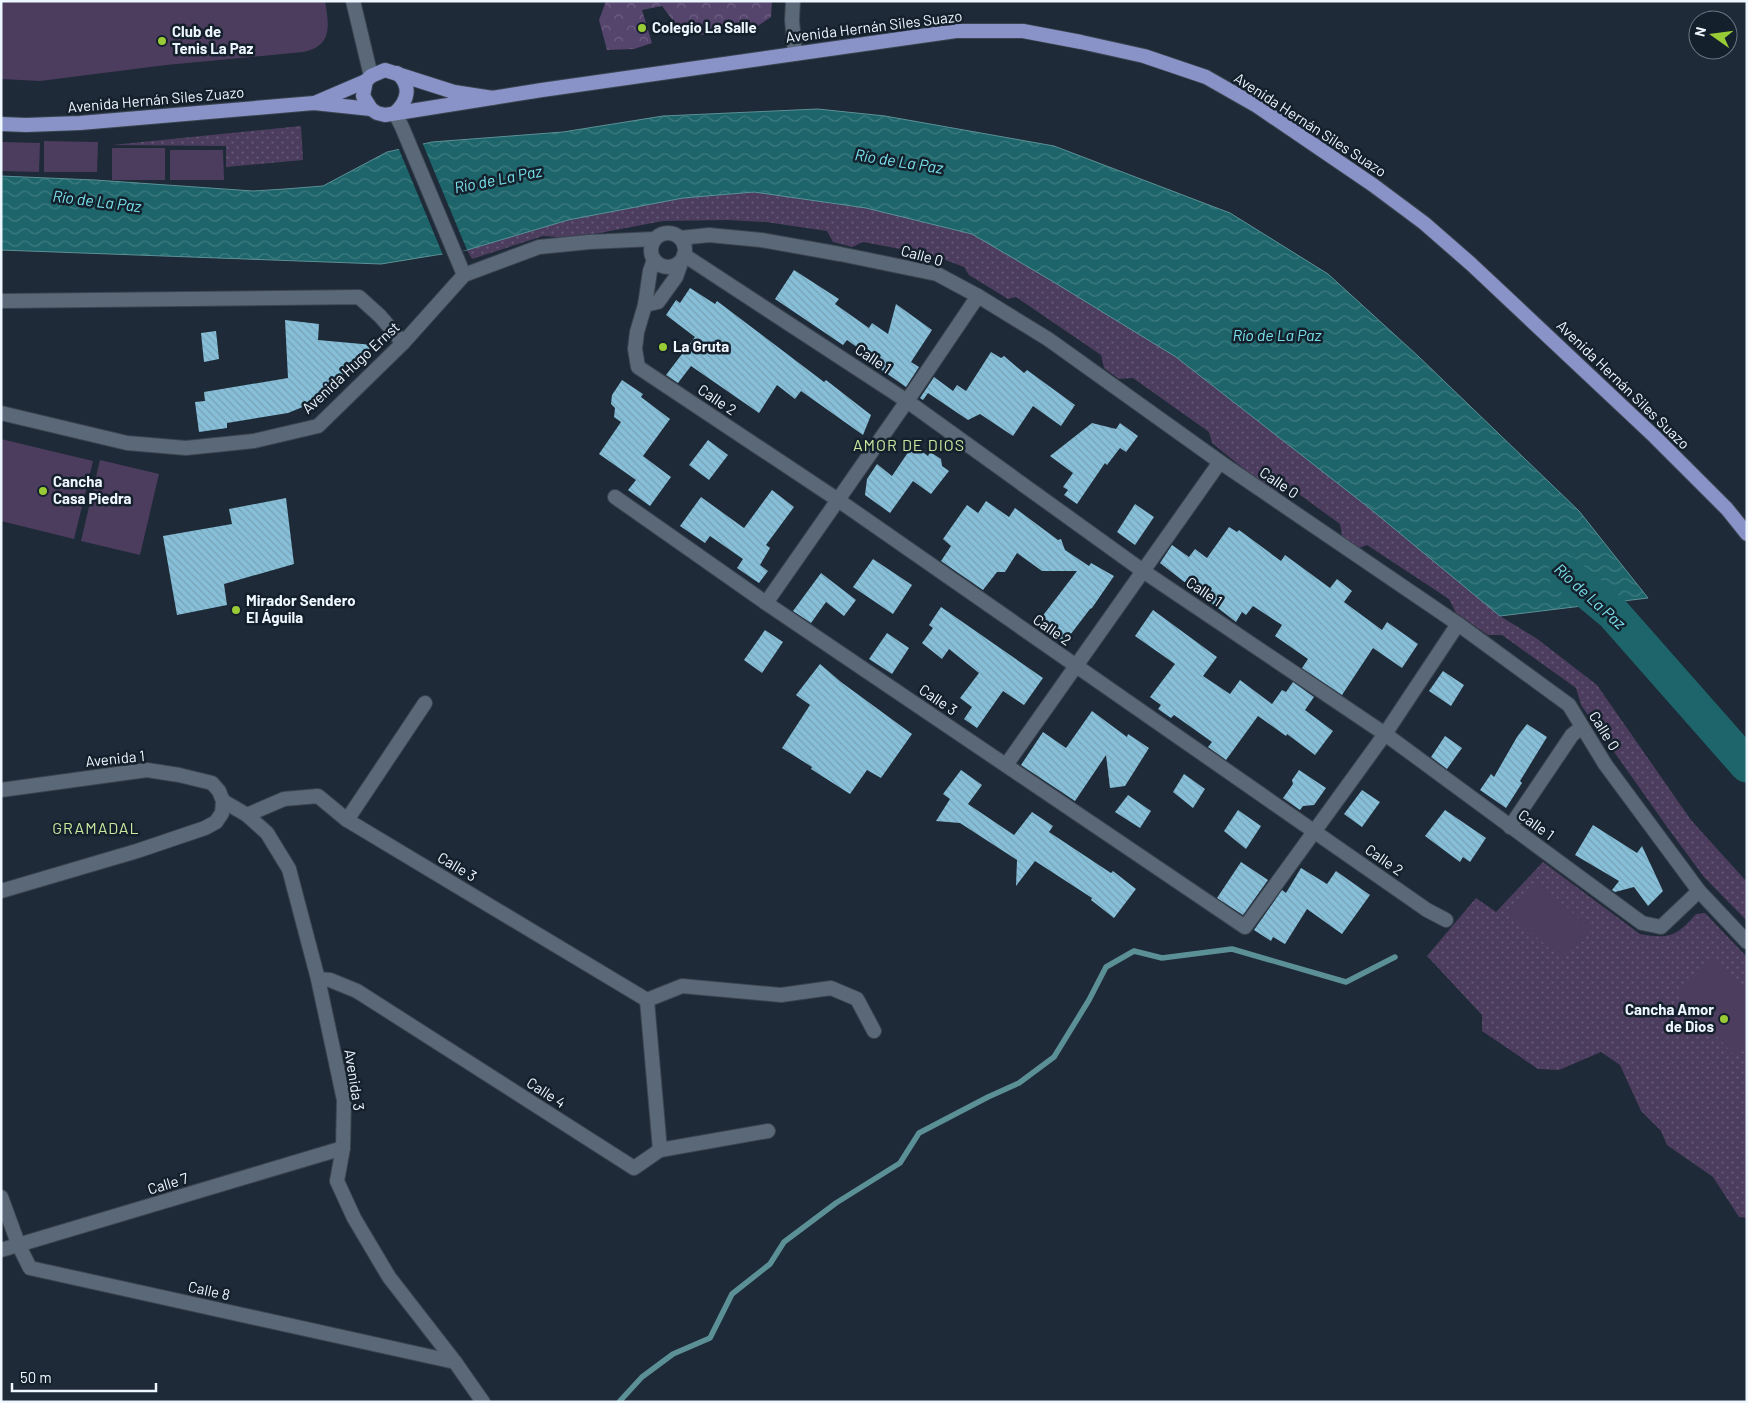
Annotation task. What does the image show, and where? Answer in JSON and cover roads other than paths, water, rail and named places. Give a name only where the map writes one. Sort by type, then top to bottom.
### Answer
[{"type":"main road","name":"Avenida Hernán Siles Suazo","points":[[395,113],[956,31],[1022,31],[1144,56],[1206,77],[1257,106],[1306,138],[1424,223],[1471,264],[1655,437],[1727,509],[1747,534]]},
{"type":"main road","points":[[385,70],[397,74],[405,83],[407,95],[402,106],[395,113],[377,113],[371,109],[363,96],[368,78],[385,70]]},
{"type":"main road","name":"Avenida Hernán Siles Suazo","points":[[397,74],[454,92],[493,98]]},
{"type":"main road","name":"Avenida Hernán Siles Zuazo","points":[[314,103],[368,78]]},
{"type":"main road","name":"Avenida Hernán Siles Zuazo","points":[[1,124],[80,123],[314,103],[371,109]]},
{"type":"street","points":[[353,1],[368,78]]},
{"type":"street","points":[[793,1],[792,20],[795,54]]},
{"type":"street","points":[[395,113],[464,275],[539,247],[589,242],[654,239],[670,233],[680,238],[685,249],[683,257],[676,277],[658,302],[645,305],[653,258],[651,250],[654,239]]},
{"type":"street","name":"Calle 0","points":[[680,238],[709,235],[760,240],[937,274],[978,296],[1048,339],[1220,462],[1458,624],[1569,705],[1605,764],[1699,891],[1747,942]]},
{"type":"street","points":[[628,241],[663,266],[673,266],[683,257]]},
{"type":"street","name":"Calle 1","points":[[683,257],[715,274],[907,401],[1143,570],[1385,734],[1642,923],[1661,927],[1699,891]]},
{"type":"street","name":"Avenida Hugo Ernst","points":[[1,413],[127,443],[186,448],[254,441],[318,426],[403,343],[464,275]]},
{"type":"street","points":[[766,603],[978,296]]},
{"type":"street","points":[[1,300],[359,298],[380,316],[403,343]]},
{"type":"street","name":"Calle 2","points":[[645,305],[637,332],[635,349],[638,367],[838,500],[1314,832],[1428,910],[1446,920]]},
{"type":"street","points":[[1006,765],[1220,462]]},
{"type":"street","name":"Calle 3","points":[[615,497],[766,603],[1245,927],[1314,832]]},
{"type":"street","points":[[1314,832],[1385,734],[1458,624]]},
{"type":"street","points":[[347,820],[425,703]]},
{"type":"street","points":[[1510,827],[1572,735],[1582,728]]},
{"type":"street","name":"Avenida 1","points":[[1,790],[147,770],[180,775],[212,783],[220,791],[223,801]]},
{"type":"street","name":"Calle 3","points":[[247,815],[284,799],[318,796],[347,820],[647,1000]]},
{"type":"street","points":[[1,891],[137,851],[205,828],[216,822],[222,813],[223,801]]},
{"type":"street","name":"Avenida 3","points":[[223,801],[247,815],[267,833],[289,868],[318,979],[344,1100],[343,1148],[337,1181],[354,1218],[389,1277],[455,1362],[483,1402]]},
{"type":"street","name":"Calle 4","points":[[318,979],[330,980],[357,991],[634,1168],[660,1150],[768,1131]]},
{"type":"street","points":[[660,1150],[647,1000],[682,986],[782,995],[831,988],[857,998],[874,1031]]},
{"type":"street","name":"Calle 7","points":[[1,1250],[343,1148]]},
{"type":"street","name":"Calle 8","points":[[1,1197],[19,1246],[30,1268],[455,1362]]},
{"type":"water","name":"Río de La Paz","points":[[818,109],[885,116],[1054,146],[1230,213],[1328,274],[1418,356],[1579,511],[1648,598],[1500,616],[1368,507],[1176,357],[972,234],[866,208],[754,192],[683,198],[568,220],[467,250],[381,264],[1,250],[1,176],[95,180],[253,191],[323,186],[387,152],[432,142],[563,132],[663,116]]},
{"type":"waterway","name":"Río de La Paz","points":[[1566,574],[1613,613],[1747,765]]},
{"type":"waterway","points":[[619,1402],[642,1377],[673,1354],[710,1338],[732,1294],[770,1264],[784,1242],[836,1203],[900,1163],[919,1133],[1019,1083],[1054,1057],[1089,1000],[1106,967],[1134,951],[1162,958],[1232,949],[1346,982],[1395,957]]},
{"type":"place","name":"Colegio La Salle","points":[[642,28]]},
{"type":"place","name":"Club de Tenis La Paz","points":[[162,41]]},
{"type":"place","name":"La Gruta","points":[[663,347]]},
{"type":"place","name":"Cancha Casa Piedra","points":[[43,491]]},
{"type":"place","name":"Mirador Sendero El Águila","points":[[236,610]]},
{"type":"place","name":"Cancha Amor de Dios","points":[[1724,1019]]},
{"type":"district","name":"AMOR DE DIOS","points":[[909,445]]},
{"type":"district","name":"GRAMADAL","points":[[96,828]]}]
